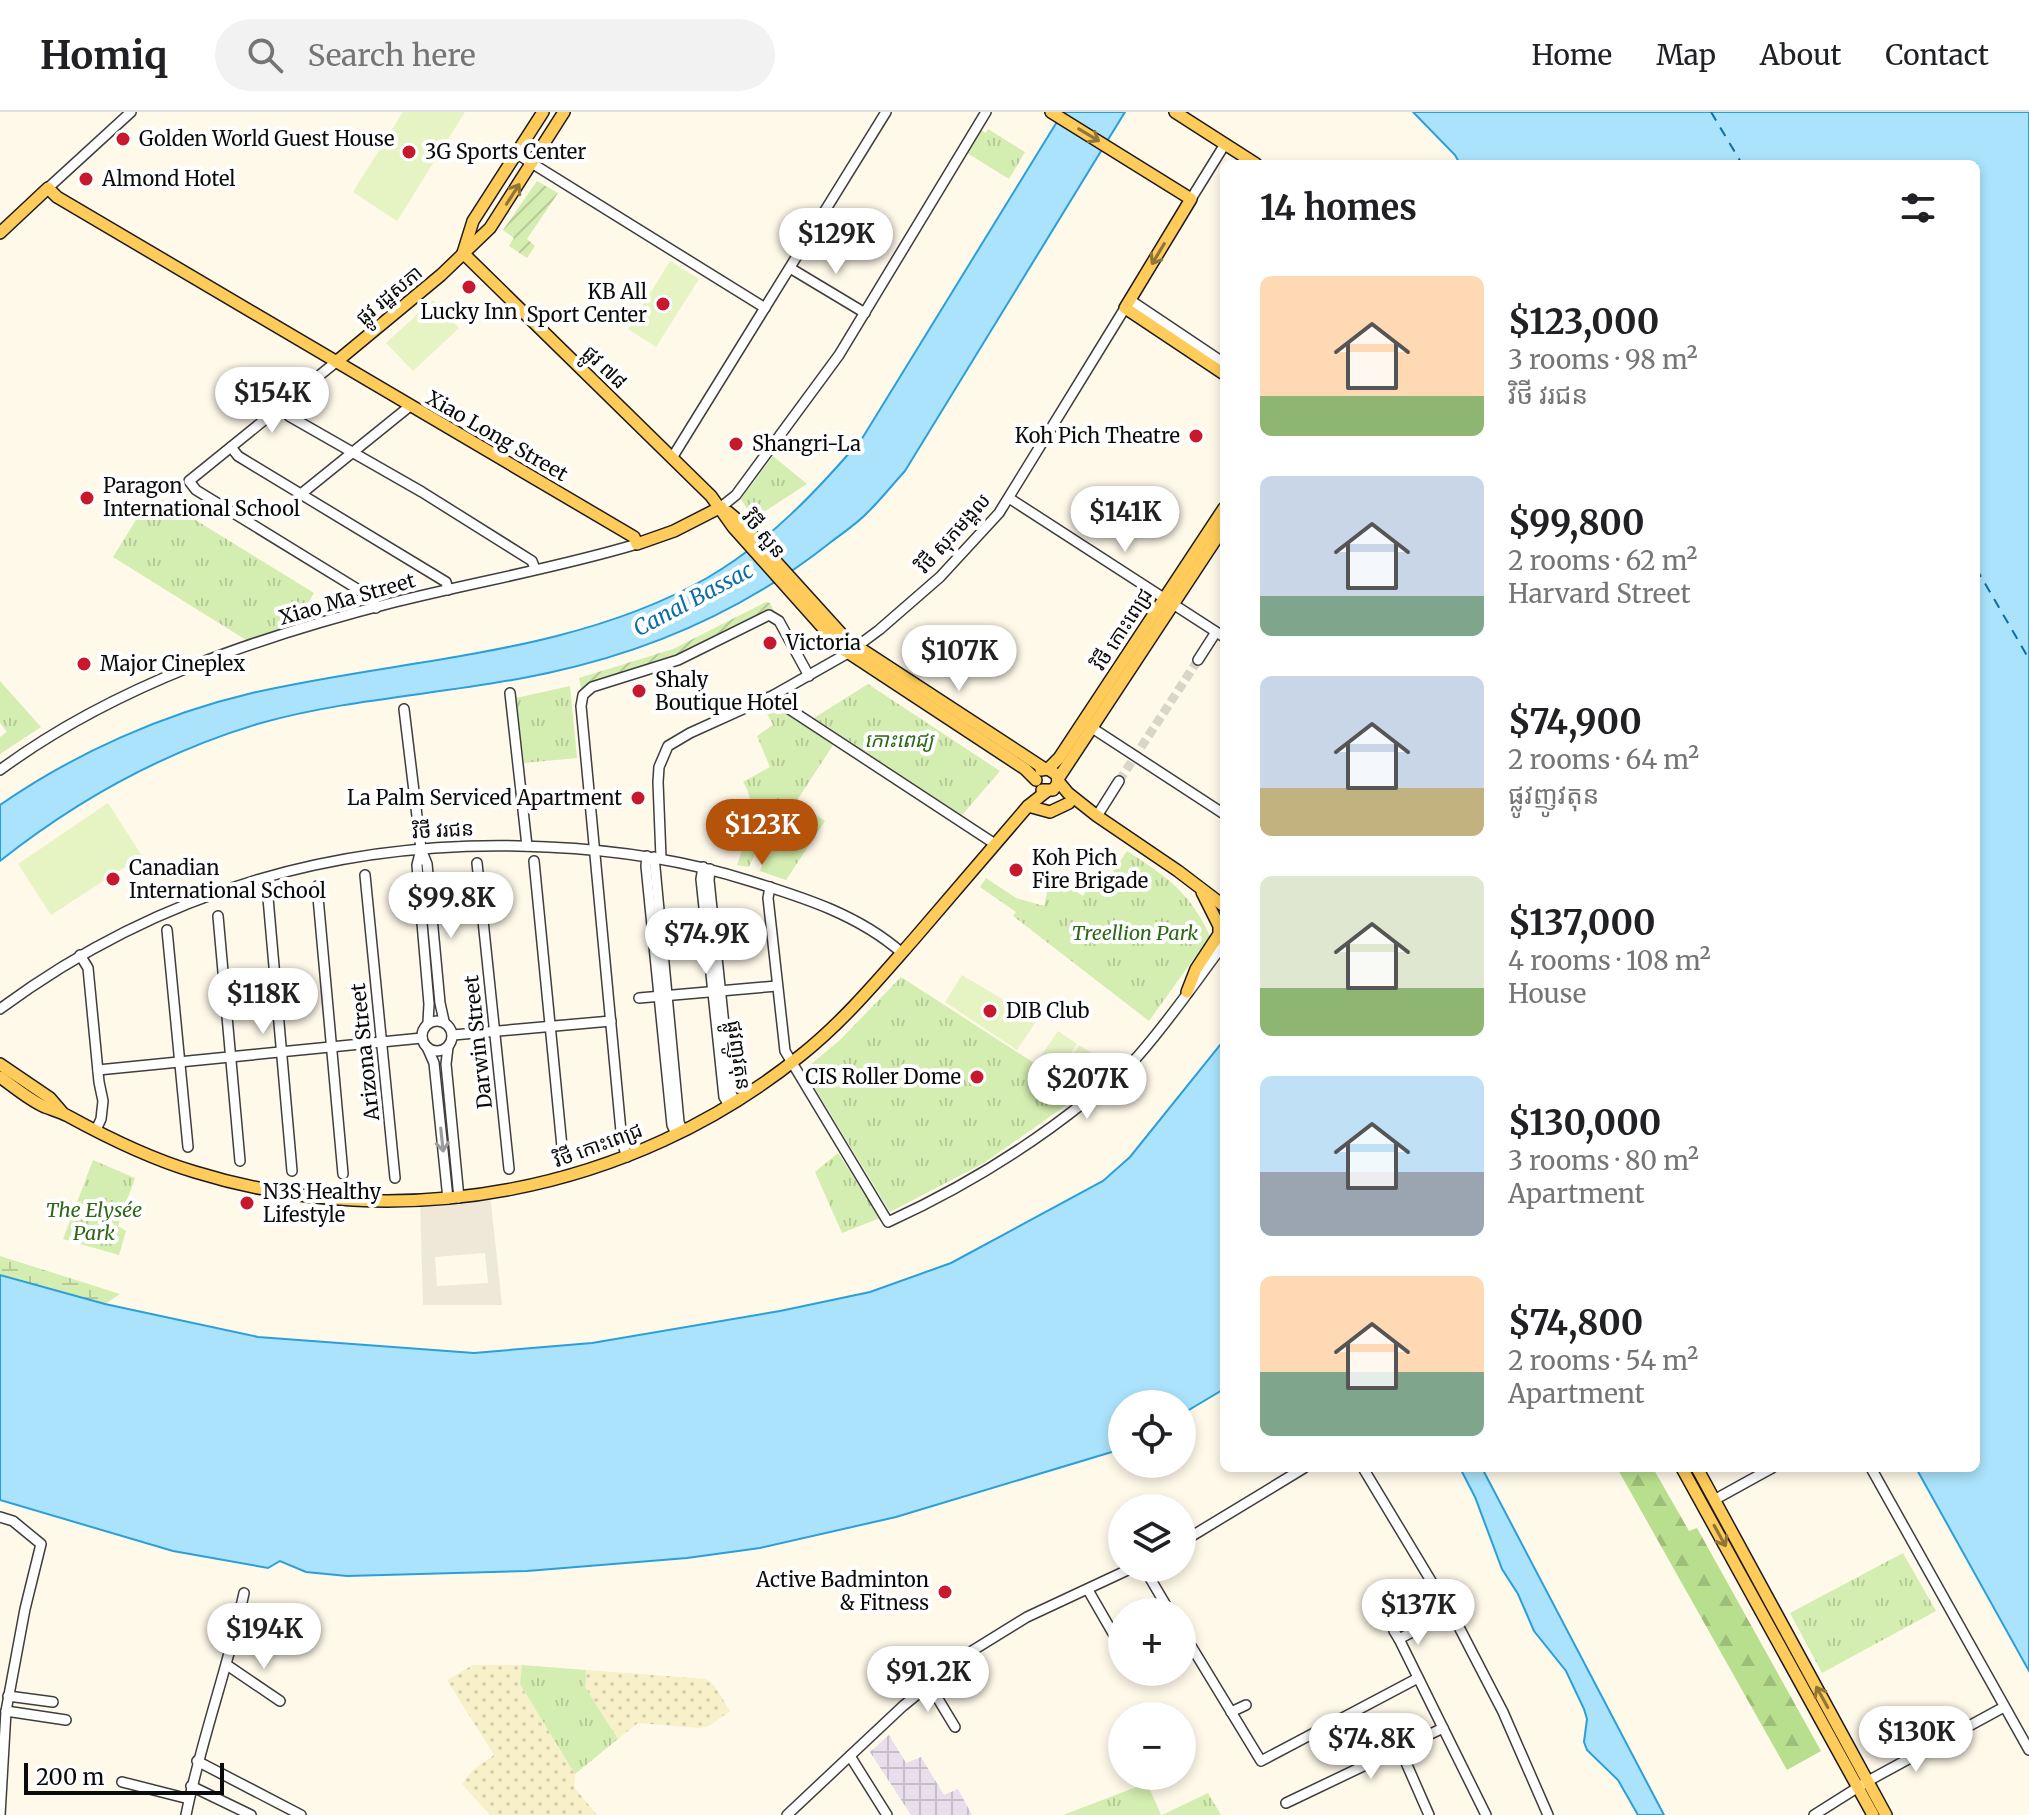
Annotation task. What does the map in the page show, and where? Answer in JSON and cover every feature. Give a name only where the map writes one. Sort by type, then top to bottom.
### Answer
[{"type":"main road","name":"ផ្លូវ រដ្ឋសភា","points":[[463,253],[473,221],[543,112]]},
{"type":"main road","name":"ផ្លូវ រដ្ឋសភា","points":[[336,362],[441,275],[490,228],[564,112]]},
{"type":"main road","points":[[1051,112],[1191,199]]},
{"type":"main road","points":[[1175,112],[1250,160]]},
{"type":"main road","points":[[0,233],[48,188]]},
{"type":"main road","name":"Xiao Long Street","points":[[48,188],[57,197],[634,537],[637,544]]},
{"type":"main road","name":"វិថី សុភមង្គល","points":[[1127,304],[1191,199]]},
{"type":"main road","name":"ផ្លូវ ៧៨","points":[[463,253],[721,507]]},
{"type":"main road","points":[[1127,304],[1220,371]]},
{"type":"main road","name":"វិថី សួន","points":[[721,507],[852,650],[1025,769],[1036,782]]},
{"type":"main road","name":"Xiao Ma Street","points":[[637,544],[674,531],[721,507]]},
{"type":"main road","name":"វិថី កោះពេជ្រ","points":[[1058,780],[1087,725],[1220,515]]},
{"type":"main road","name":"វិថី កោះពេជ្រ","points":[[1168,601],[1220,532]]},
{"type":"main road","name":"វិថី សួន","points":[[852,650],[1047,769]]},
{"type":"main road","name":"វិថី កោះពេជ្រ","points":[[1047,769],[1087,725]]},
{"type":"main road","points":[[1097,816],[1041,790],[1036,782],[1038,773],[1047,769],[1056,773],[1068,793],[1097,816],[1220,903]]},
{"type":"main road","points":[[1047,791],[1056,787],[1058,780]]},
{"type":"main road","name":"វិថី កោះពេជ្រ","points":[[1028,806],[1036,782]]},
{"type":"main road","name":"វិថី កោះពេជ្រ","points":[[0,1077],[44,1107],[99,1124],[160,1160],[193,1172],[275,1192],[359,1201],[453,1199],[543,1184],[627,1157],[680,1132],[732,1103],[791,1063],[837,1024],[1028,806],[1047,791]]},
{"type":"main road","points":[[1028,806],[1050,812],[1069,803]]},
{"type":"main road","points":[[1200,888],[1220,896]]},
{"type":"main road","points":[[1200,888],[1220,914]]},
{"type":"main road","points":[[1187,992],[1196,969],[1219,934],[1219,926],[1200,888]]},
{"type":"main road","name":"វិថី កោះពេជ្រ","points":[[0,1064],[50,1098],[62,1112]]},
{"type":"main road","points":[[1684,1472],[1863,1784],[1886,1815]]},
{"type":"main road","points":[[1699,1472],[1863,1784],[1873,1815]]},
{"type":"street","points":[[48,188],[131,112]]},
{"type":"street","points":[[672,458],[886,112]]},
{"type":"street","points":[[721,507],[736,495],[821,380],[986,112]]},
{"type":"street","name":"វិថី សុភមង្គល","points":[[1191,199],[1225,144]]},
{"type":"street","points":[[517,154],[765,308]]},
{"type":"street","points":[[790,268],[865,313]]},
{"type":"street","points":[[1127,304],[1220,361]]},
{"type":"street","name":"វិថី សុភមង្គល","points":[[680,1132],[672,1125],[654,857],[659,767],[668,746],[774,695],[852,650],[947,570],[991,523],[1009,498],[1127,304]]},
{"type":"street","points":[[336,362],[189,481],[196,490],[372,598],[376,608]]},
{"type":"street","points":[[281,406],[289,416],[422,492],[532,561],[535,569]]},
{"type":"street","points":[[301,494],[410,406]]},
{"type":"street","points":[[231,447],[238,456],[446,582],[448,590]]},
{"type":"street","points":[[1009,498],[1220,635],[1198,660]]},
{"type":"street","name":"Xiao Ma Street","points":[[0,770],[67,726],[163,680],[238,650],[376,608],[637,544]]},
{"type":"street","points":[[627,1157],[622,1142],[594,849],[581,706],[583,695],[592,687],[678,660],[769,615],[779,621],[809,676]]},
{"type":"street","points":[[510,693],[527,846]]},
{"type":"street","points":[[774,695],[777,701],[995,844]]},
{"type":"street","points":[[404,709],[421,849],[417,865],[444,1021],[453,1035],[446,1064],[453,1199]]},
{"type":"street","points":[[1087,725],[1220,811]]},
{"type":"street","points":[[1097,816],[1119,781]]},
{"type":"street","name":"វិថី វរជន","points":[[0,1009],[77,958],[138,925],[242,883],[334,860],[421,849],[527,846],[594,849],[706,868],[770,887],[863,923],[902,953]]},
{"type":"street","points":[[534,861],[563,1157]]},
{"type":"street","name":"Darwin Street","points":[[477,863],[509,1169]]},
{"type":"street","name":"ផ្លូវញូវតុន","points":[[706,868],[724,1097],[732,1103]]},
{"type":"street","name":"Arizona Street","points":[[365,875],[395,1178]]},
{"type":"street","points":[[317,886],[343,1174]]},
{"type":"street","points":[[770,887],[768,898],[785,1051],[888,1222],[990,1170],[1066,1117],[1121,1073],[1220,949]]},
{"type":"street","points":[[268,898],[292,1171]]},
{"type":"street","points":[[218,916],[240,1161]]},
{"type":"street","points":[[167,930],[188,1147]]},
{"type":"street","points":[[428,938],[429,1004],[425,1043],[434,1063],[453,1199]]},
{"type":"street","points":[[77,958],[88,983],[103,1101],[99,1124]]},
{"type":"street","points":[[639,998],[777,986]]},
{"type":"street","points":[[428,1023],[444,1021]]},
{"type":"street","points":[[453,1035],[611,1021]]},
{"type":"street","points":[[98,1070],[382,1042],[425,1043],[437,1051],[448,1047]]},
{"type":"street","points":[[439,1112],[450,1110]]},
{"type":"street","points":[[1196,1534],[1297,1472]]},
{"type":"street","points":[[1365,1472],[1450,1612],[1503,1712],[1548,1815]]},
{"type":"street","points":[[1714,1500],[1765,1472]]},
{"type":"street","points":[[1873,1472],[2029,1750]]},
{"type":"street","points":[[0,1517],[13,1521],[41,1544],[8,1696],[2,1743],[0,1815]]},
{"type":"street","points":[[787,1815],[929,1684],[983,1642],[1039,1611],[1108,1580]]},
{"type":"street","points":[[1088,1590],[1108,1625]]},
{"type":"street","points":[[188,1814],[197,1761],[227,1665],[244,1593]]},
{"type":"street","points":[[1450,1612],[1396,1635],[1486,1815]]},
{"type":"street","points":[[1196,1654],[1261,1761],[1418,1678]]},
{"type":"street","points":[[227,1665],[280,1701]]},
{"type":"street","points":[[929,1684],[955,1727]]},
{"type":"street","points":[[8,1696],[53,1702]]},
{"type":"street","points":[[1231,1712],[1246,1705]]},
{"type":"street","points":[[1814,1815],[1863,1784],[2004,1707]]},
{"type":"street","points":[[6,1711],[66,1720]]},
{"type":"street","points":[[1286,1803],[1443,1728]]},
{"type":"street","points":[[1400,1749],[1429,1815]]},
{"type":"street","points":[[850,1756],[887,1815]]},
{"type":"street","points":[[197,1761],[301,1815]]},
{"type":"street","points":[[122,1782],[189,1799]]},
{"type":"street","points":[[191,1786],[251,1815]]},
{"type":"shaded area","points":[[490,1194],[502,1305],[423,1305],[420,1201]],"holes":[[[485,1253],[488,1283],[437,1286],[435,1257]]]},
{"type":"shaded area","points":[[473,1665],[522,1665],[520,1684],[575,1774],[574,1787],[597,1815],[490,1815],[462,1784],[472,1771],[494,1755],[447,1680]]},
{"type":"shaded area","points":[[586,1670],[706,1679],[714,1685],[730,1711],[709,1726],[699,1728],[638,1723],[618,1739],[585,1687]]},
{"type":"shaded area","points":[[889,1735],[906,1763],[921,1757],[944,1795],[958,1789],[972,1815],[911,1815],[870,1752]]},
{"type":"green space","name":"3G Sports Center","points":[[403,112],[465,112],[397,221],[353,192]]},
{"type":"green space","points":[[988,129],[1025,152],[1009,179],[967,153],[981,130],[986,133]]},
{"type":"green space","points":[[537,181],[558,193],[527,239],[535,246],[527,258],[509,246],[514,238],[503,230]]},
{"type":"green space","name":"KB All Sport Center","points":[[670,261],[699,279],[656,347],[628,329]]},
{"type":"green space","points":[[433,300],[459,328],[413,371],[386,343]]},
{"type":"green space","points":[[773,456],[807,484],[753,519],[741,499]]},
{"type":"green space","points":[[163,500],[314,593],[296,624],[246,640],[113,557],[147,502]]},
{"type":"green space","points":[[766,602],[770,603],[779,621],[773,615],[712,644],[582,694],[579,678],[673,649]]},
{"type":"green space","points":[[0,681],[41,727],[0,754],[0,737],[7,732],[0,723]]},
{"type":"green space","name":"កោះពេជ្យ","points":[[868,684],[1000,771],[962,815],[814,718]]},
{"type":"green space","points":[[570,686],[577,758],[524,763],[516,698]]},
{"type":"green space","points":[[774,706],[833,745],[796,802],[825,821],[786,880],[760,871],[766,856],[756,852],[749,867],[737,865],[751,813],[743,782],[770,767],[757,736],[773,725],[765,710]]},
{"type":"green space","points":[[108,803],[142,856],[51,915],[18,864]]},
{"type":"green space","name":"Treellion Park","points":[[1127,851],[1176,886],[1194,907],[1210,936],[1149,1021],[1013,916],[1016,912],[980,887],[986,878],[1016,898],[1044,906],[1051,875],[1083,896],[1098,872],[1109,878]]},
{"type":"green space","name":"DIB Club","points":[[962,975],[1037,1020],[1017,1050],[945,1002]]},
{"type":"green space","points":[[901,977],[1082,1094],[984,1163],[890,1212],[804,1070],[840,1040]]},
{"type":"green space","points":[[1058,1031],[1077,1044],[1057,1075],[1037,1062]]},
{"type":"green space","points":[[1079,1045],[1099,1058],[1079,1089],[1059,1076]]},
{"type":"green space","points":[[838,1153],[880,1218],[842,1233],[815,1172]]},
{"type":"green space","name":"The Elysée Park","points":[[93,1160],[135,1178],[118,1226],[126,1231],[119,1255],[63,1239]]},
{"type":"green space","points":[[0,1256],[120,1294],[105,1304],[0,1275]]},
{"type":"green space","points":[[1619,1472],[1655,1472],[1689,1531],[1697,1528],[1821,1751],[1787,1770]]},
{"type":"green space","points":[[1903,1553],[1936,1611],[1822,1673],[1790,1613]]},
{"type":"green space","points":[[522,1665],[586,1670],[585,1687],[618,1739],[575,1774],[520,1684]]},
{"type":"green space","points":[[1129,1790],[1150,1790],[1161,1815],[1063,1815]]},
{"type":"green space","points":[[1208,1793],[1221,1815],[1162,1815]]},
{"type":"water","name":"Canal Bassac","points":[[1063,112],[1125,112],[905,471],[860,520],[799,566],[732,607],[624,653],[512,680],[296,714],[226,734],[157,763],[91,798],[0,861],[0,805],[58,769],[121,737],[186,712],[252,693],[485,652],[599,624],[654,604],[707,578],[751,549],[829,476],[863,437]]},
{"type":"water","points":[[1413,112],[2029,112],[2029,1671],[1918,1472],[1980,1472],[1980,160],[1458,160]]},
{"type":"water","points":[[1220,1045],[1220,1391],[1196,1406],[1196,1390],[1108,1390],[1108,1453],[896,1517],[760,1548],[687,1558],[527,1571],[347,1576],[306,1572],[280,1561],[268,1568],[173,1551],[0,1500],[0,1275],[105,1304],[258,1337],[474,1353],[592,1343],[780,1311],[870,1292],[951,1263],[1103,1181],[1130,1157]]},
{"type":"water","points":[[1462,1472],[1484,1472],[1664,1815],[1638,1815],[1618,1780],[1587,1750],[1584,1742],[1587,1719],[1584,1709],[1566,1671],[1534,1631],[1518,1594],[1502,1569],[1475,1497]]},
{"type":"ferry route","points":[[1711,112],[1740,160]]},
{"type":"ferry route","points":[[1980,575],[2029,659]]},
{"type":"tunnel","points":[[1119,781],[1198,660]]},
{"type":"place","name":"Golden World Guest House","points":[[123,139]]},
{"type":"place","name":"3G Sports Center","points":[[409,152]]},
{"type":"place","name":"Almond Hotel","points":[[86,179]]},
{"type":"place","name":"Lucky Inn","points":[[469,287]]},
{"type":"place","name":"KB All Sport Center","points":[[663,304]]},
{"type":"place","name":"Koh Pich Theatre","points":[[1196,436]]},
{"type":"place","name":"Shangri-La","points":[[736,444]]},
{"type":"place","name":"Paragon International School","points":[[87,498]]},
{"type":"place","name":"Victoria","points":[[770,643]]},
{"type":"place","name":"Major Cineplex","points":[[84,664]]},
{"type":"place","name":"Shaly Boutique Hotel","points":[[639,691]]},
{"type":"place","name":"La Palm Serviced Apartment","points":[[638,798]]},
{"type":"place","name":"Koh Pich Fire Brigade","points":[[1016,870]]},
{"type":"place","name":"Canadian International School","points":[[113,879]]},
{"type":"place","name":"DIB Club","points":[[990,1011]]},
{"type":"place","name":"CIS Roller Dome","points":[[977,1077]]},
{"type":"place","name":"N3S Healthy Lifestyle","points":[[247,1203]]},
{"type":"place","name":"Active Badminton & Fitness","points":[[945,1592]]}]
